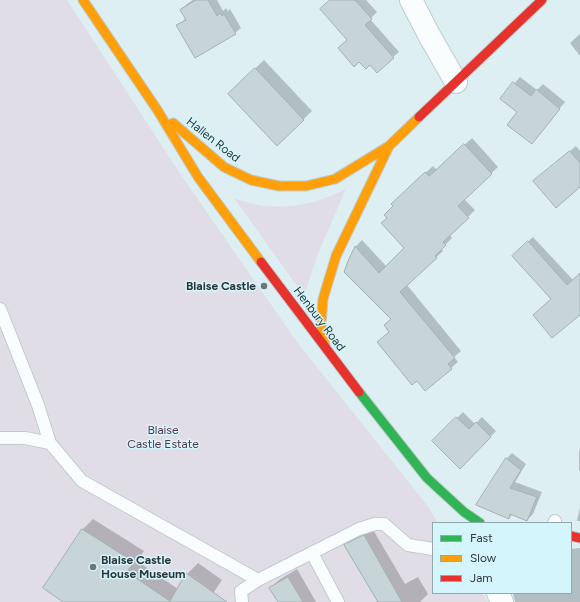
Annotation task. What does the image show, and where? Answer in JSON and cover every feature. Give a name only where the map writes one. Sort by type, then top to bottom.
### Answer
[{"type":"main road","points":[[83,0],[158,111]]},
{"type":"main road","name":"Hallen Road","points":[[158,111],[224,167],[250,180],[279,186],[306,186],[334,179],[389,146],[542,0]]},
{"type":"main road","name":"Henbury Road","points":[[158,111],[198,176],[326,349],[427,478],[464,512],[479,522]]},
{"type":"main road","name":"Hallen Road","points":[[326,349],[321,325],[323,299],[336,256],[389,146]]},
{"type":"street","points":[[411,0],[456,82]]},
{"type":"lane","points":[[0,309],[38,405],[50,443],[82,481],[258,580]]},
{"type":"lane","points":[[0,438],[24,438],[50,443]]},
{"type":"lane","points":[[242,602],[241,591],[258,580],[359,529],[375,524],[384,524],[408,545],[432,549]]},
{"type":"lane","points":[[312,553],[338,602]]},
{"type":"green space","name":"Blaise Castle Estate","points":[[0,0],[67,0],[179,172],[297,342],[427,505],[437,522],[432,522],[432,594],[483,594],[488,602],[0,602]]},
{"type":"green space","points":[[346,189],[317,256],[304,296],[234,198],[253,204],[286,206],[306,204],[326,198]]},
{"type":"building","points":[[196,0],[208,0],[217,16],[220,13],[222,16],[224,14],[236,34],[195,58],[176,25],[186,20],[180,10]]},
{"type":"building","points":[[330,0],[355,0],[372,19],[365,25],[394,58],[377,73],[370,65],[366,69],[359,62],[354,67],[338,48],[347,40],[320,9]]},
{"type":"building","points":[[255,68],[304,120],[277,146],[228,94]]},
{"type":"building","points":[[513,82],[531,96],[536,89],[560,109],[532,144],[507,125],[517,112],[500,99]]},
{"type":"building","points":[[464,144],[492,174],[458,206],[469,218],[443,242],[446,245],[435,256],[437,258],[400,292],[455,358],[448,364],[452,369],[425,391],[417,381],[412,385],[377,342],[389,332],[384,325],[391,319],[344,272],[355,246],[379,273],[404,248],[381,223],[387,218],[384,215],[393,206],[391,204],[425,172],[429,176]]},
{"type":"building","points":[[570,151],[580,163],[580,187],[556,208],[533,181]]},
{"type":"building","points":[[528,241],[567,285],[580,273],[580,315],[552,338],[533,315],[551,299],[512,256]]},
{"type":"building","points":[[456,417],[469,429],[476,422],[491,437],[460,469],[432,441]]},
{"type":"building","points":[[506,458],[521,470],[510,488],[537,497],[527,521],[510,514],[509,519],[476,505]]},
{"type":"building","name":"Blaise Castle House Museum","points":[[82,529],[134,562],[127,572],[170,601],[186,573],[227,602],[63,602],[43,588]]},
{"type":"building","points":[[364,535],[402,602],[378,602],[344,545]]},
{"type":"building","points":[[288,577],[303,602],[278,602],[269,588]]},
{"type":"traffic: fast","points":[[359,392],[427,478],[464,512],[479,522]]},
{"type":"traffic: slow","points":[[83,0],[158,111],[198,177],[261,262]]},
{"type":"traffic: slow","points":[[173,123],[224,167],[251,180],[279,186],[306,186],[335,179],[389,146],[419,117]]},
{"type":"traffic: slow","points":[[325,346],[321,325],[323,299],[336,256],[389,146]]},
{"type":"traffic: jam","points":[[419,117],[542,0]]},
{"type":"traffic: jam","points":[[261,262],[359,392]]},
{"type":"traffic: jam","points":[[572,536],[580,538]]},
{"type":"place","name":"Blaise Castle","points":[[264,286]]},
{"type":"place","name":"Blaise Castle House Museum","points":[[93,567]]}]
